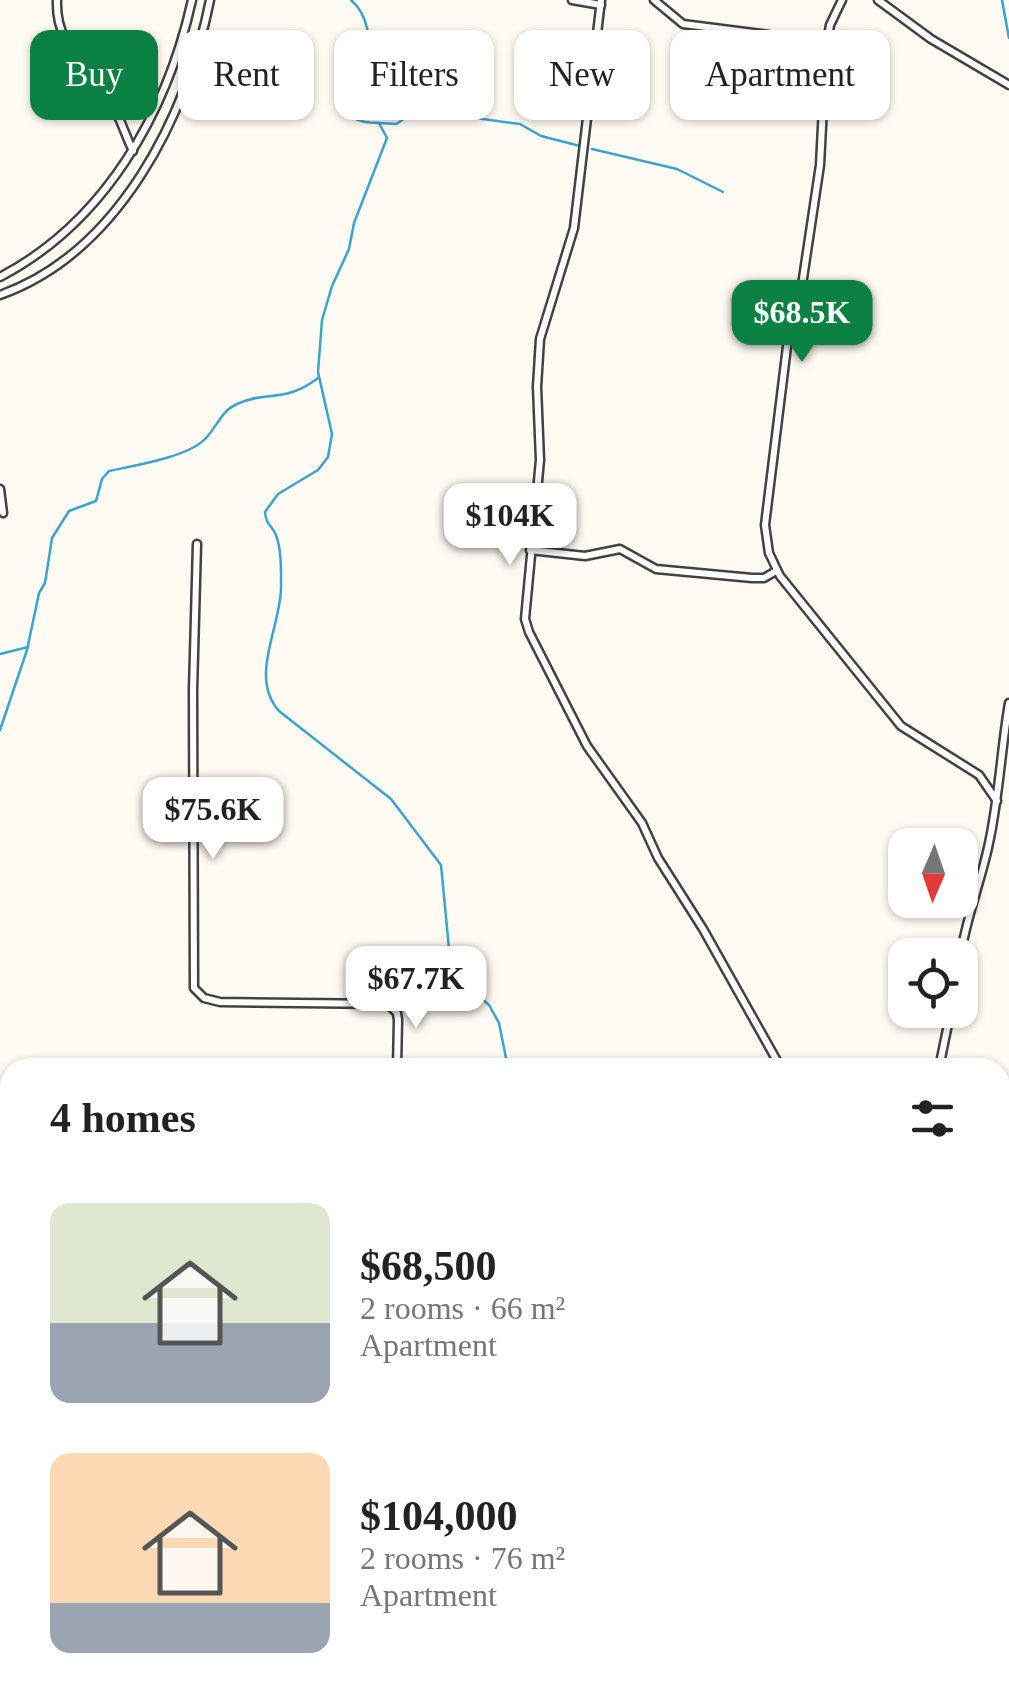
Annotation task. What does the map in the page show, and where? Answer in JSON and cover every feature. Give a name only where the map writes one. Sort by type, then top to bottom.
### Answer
[{"type":"street","points":[[58,0],[56,19],[62,34],[112,104],[133,151]]},
{"type":"street","points":[[0,277],[39,254],[80,218],[133,151],[167,81],[192,0]]},
{"type":"street","points":[[0,295],[25,286],[52,269],[99,227],[134,186],[190,73],[210,0]]},
{"type":"street","points":[[572,0],[601,2],[574,228],[540,339],[540,460],[526,619],[532,640],[587,746],[642,823],[658,858],[775,1058]]},
{"type":"street","points":[[654,0],[683,24],[735,30]]},
{"type":"street","points":[[830,30],[842,0]]},
{"type":"street","points":[[878,0],[931,39],[1009,85]]},
{"type":"street","points":[[822,120],[820,165],[802,286],[791,314],[766,525],[769,552],[776,571],[901,726],[979,775],[997,801]]},
{"type":"street","points":[[0,489],[3,512]]},
{"type":"street","points":[[197,544],[193,674],[194,988],[204,998],[220,1002],[388,1004],[398,1020],[397,1058]]},
{"type":"street","points":[[530,550],[591,556],[620,549],[656,569],[752,578],[764,578],[776,571]]},
{"type":"street","points":[[963,938],[988,850],[1009,703]]},
{"type":"street","points":[[940,1058],[946,1028]]},
{"type":"waterway","points":[[351,0],[364,20],[368,44],[362,59],[341,79],[336,98],[353,118],[379,123],[387,138],[322,320],[318,372],[332,434],[328,457],[318,470],[278,494],[265,512],[277,539],[281,576],[268,652],[267,684],[279,711],[391,799],[441,865],[450,959],[464,983],[489,1005],[499,1023],[506,1058]]},
{"type":"waterway","points":[[1002,0],[1009,38]]},
{"type":"waterway","points":[[379,123],[396,124],[429,109],[520,124],[541,136],[580,146]]},
{"type":"waterway","points":[[592,149],[677,169],[723,192]]},
{"type":"waterway","points":[[0,730],[27,650],[52,538],[69,511],[96,501],[102,479],[109,471],[186,451],[205,439],[232,407],[295,391],[318,378]]},
{"type":"waterway","points":[[0,654],[28,647]]}]
